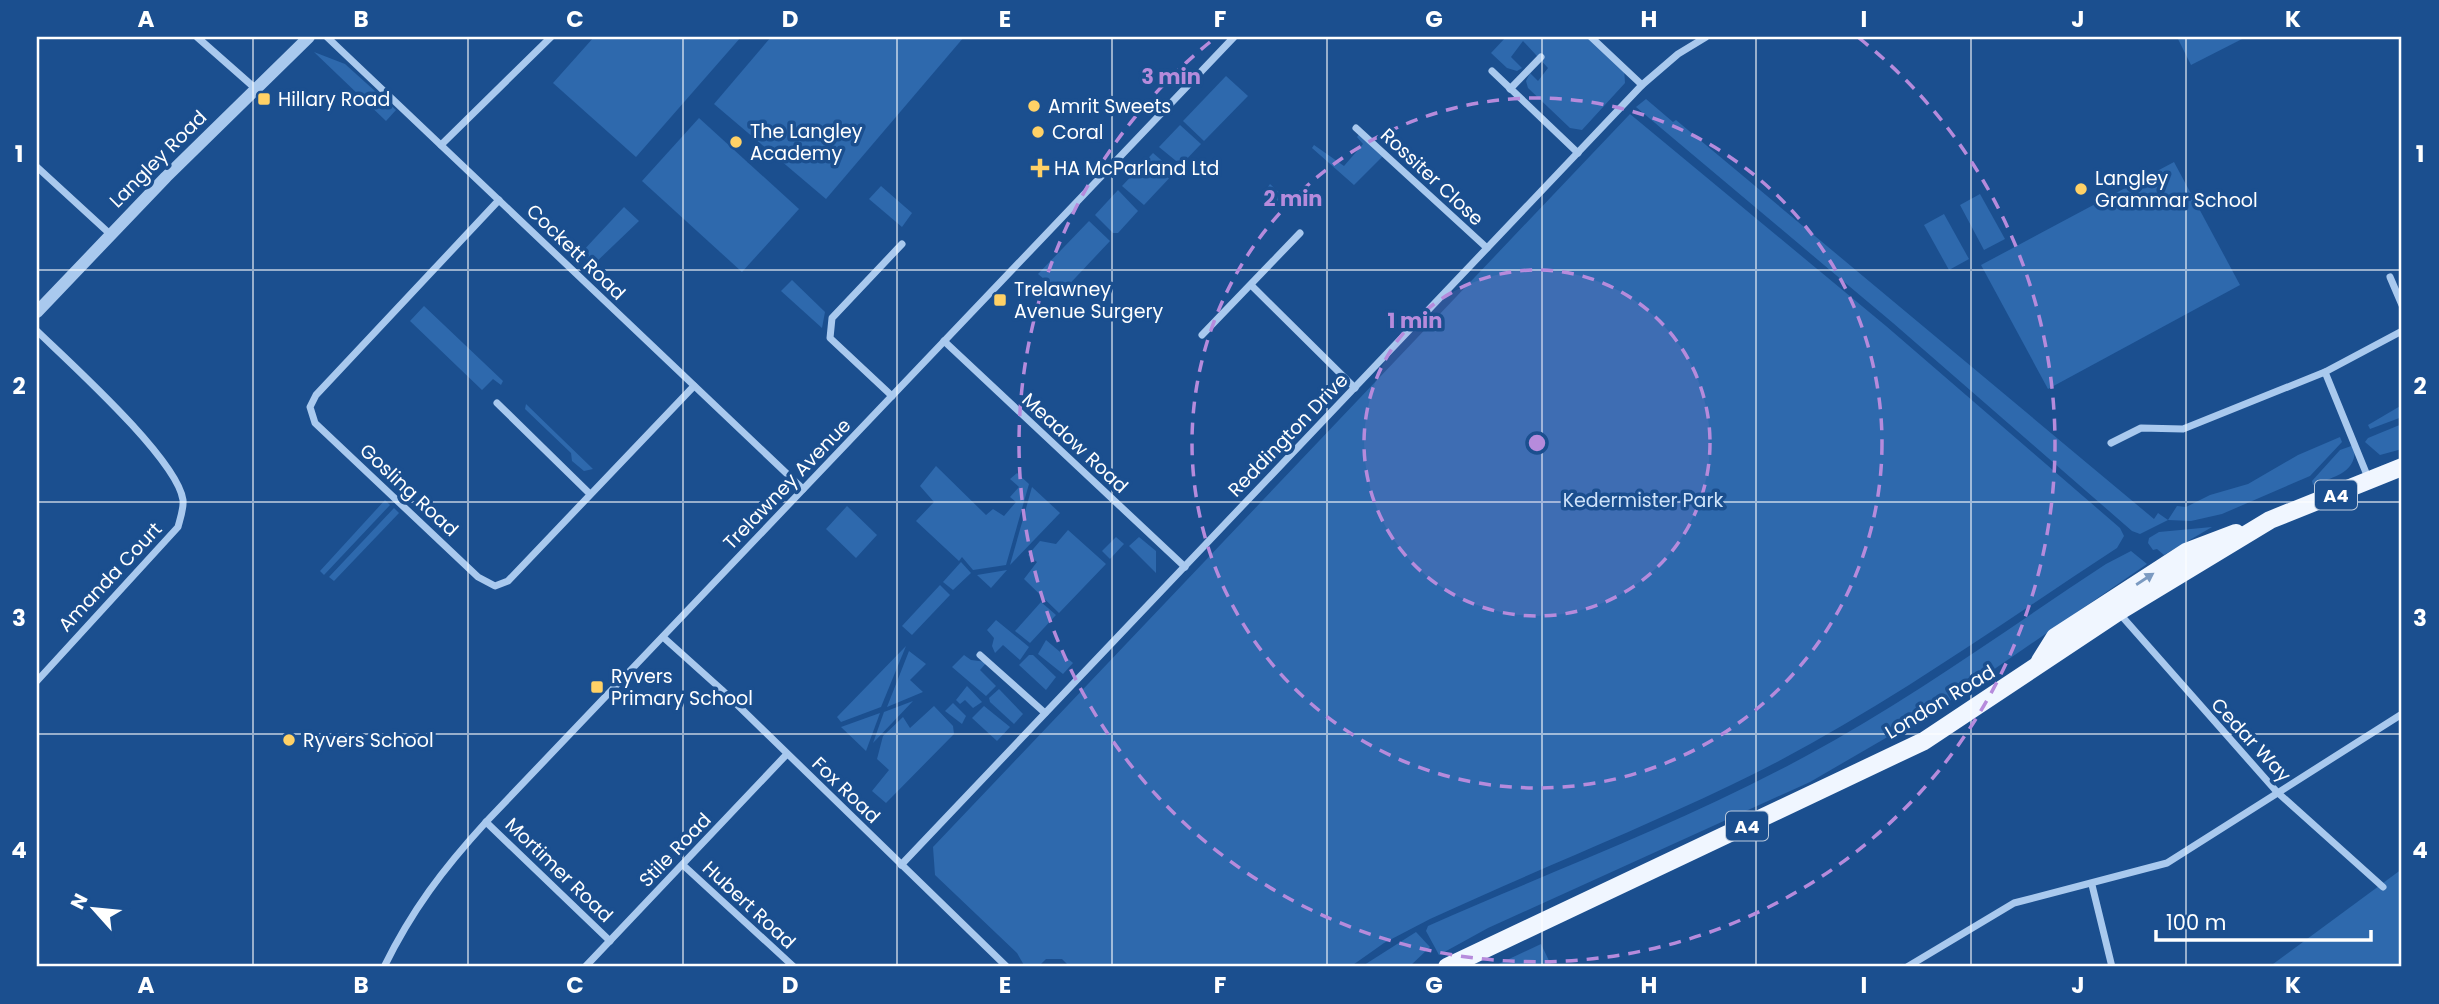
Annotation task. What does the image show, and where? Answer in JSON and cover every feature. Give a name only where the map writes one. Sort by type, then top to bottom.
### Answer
[{"type":"main road","name":"A4","points":[[2115,606],[2186,552],[2370,482],[2402,467]]},
{"type":"main road","name":"London Road","points":[[1447,967],[1924,741],[2036,666],[2055,637],[2115,606]]},
{"type":"street","points":[[197,37],[256,89]]},
{"type":"street","name":"Langley Road","points":[[37,312],[110,234],[309,37]]},
{"type":"street","name":"Cockett Road","points":[[327,37],[803,489]]},
{"type":"street","points":[[441,145],[551,37]]},
{"type":"street","name":"Trelawney Avenue","points":[[384,967],[407,921],[453,858],[1234,37]]},
{"type":"street","points":[[1591,37],[1642,85]]},
{"type":"street","name":"Reddington Drive","points":[[901,865],[1642,85],[1678,54],[1706,37]]},
{"type":"street","points":[[1510,89],[1541,57]]},
{"type":"street","points":[[1492,71],[1578,153]]},
{"type":"street","name":"Rossiter Close","points":[[1356,128],[1487,248]]},
{"type":"street","points":[[37,167],[110,234]]},
{"type":"street","name":"Gosling Road","points":[[499,200],[316,395],[310,407],[315,423],[478,577],[495,586],[508,581],[694,386]]},
{"type":"street","points":[[1202,335],[1252,286],[1300,233]]},
{"type":"street","points":[[892,396],[830,338],[832,318],[902,244]]},
{"type":"street","points":[[2389,277],[2402,305]]},
{"type":"street","points":[[1252,286],[1355,388]]},
{"type":"street","name":"Amanda Court","points":[[37,331],[135,428],[174,478],[184,502],[178,527],[37,681]]},
{"type":"street","points":[[2111,443],[2141,428],[2183,429],[2326,372],[2402,331]]},
{"type":"street","name":"Meadow Road","points":[[944,341],[1185,566]]},
{"type":"street","points":[[2326,372],[2370,482]]},
{"type":"street","points":[[497,403],[590,494]]},
{"type":"street","name":"Cedar Way","points":[[2115,606],[2277,792],[2383,887]]},
{"type":"street","name":"Fox Road","points":[[663,637],[1007,967]]},
{"type":"street","points":[[980,655],[1045,713]]},
{"type":"street","points":[[1907,967],[2014,903],[2092,885],[2166,863],[2402,714]]},
{"type":"street","name":"Stile Road","points":[[585,967],[787,754]]},
{"type":"street","name":"Mortimer Road","points":[[486,822],[610,941]]},
{"type":"street","name":"Hubert Road","points":[[683,865],[794,967]]},
{"type":"street","points":[[2092,885],[2112,967]]},
{"type":"green space","points":[[594,37],[741,37],[636,157],[553,83]]},
{"type":"green space","points":[[771,37],[964,37],[826,199],[714,104]]},
{"type":"green space","points":[[1506,37],[1590,37],[1624,68],[1625,83],[1582,130],[1570,128],[1528,88],[1526,81],[1530,73],[1538,81],[1548,68],[1523,41],[1511,57],[1522,68],[1517,71],[1507,68],[1491,53]]},
{"type":"green space","points":[[2177,37],[2246,37],[2191,65]]},
{"type":"green space","points":[[314,52],[345,64],[396,110],[386,121]]},
{"type":"green space","points":[[1226,76],[1248,96],[1204,141],[1183,121]]},
{"type":"green space","points":[[1646,99],[1673,122],[1676,120],[2154,519],[2158,513],[2168,520],[2140,534],[2132,531],[1893,323],[1636,107]]},
{"type":"green space","name":"Kedermister Park","points":[[1630,114],[1886,326],[2120,528],[2124,536],[2117,548],[1927,674],[1780,761],[1617,837],[1430,919],[1384,943],[1350,967],[1070,967],[1062,959],[1046,959],[1038,967],[1025,967],[1017,953],[935,875],[933,847]]},
{"type":"green space","points":[[699,118],[799,209],[742,272],[642,181]]},
{"type":"green space","points":[[1180,125],[1201,144],[1181,165],[1159,147]]},
{"type":"green space","points":[[1360,133],[1387,152],[1354,185],[1312,148],[1314,145],[1344,166],[1363,144],[1357,137]]},
{"type":"green space","points":[[1153,153],[1175,172],[1144,205],[1122,186]]},
{"type":"green space","points":[[2174,162],[2240,285],[2048,389],[1981,265]]},
{"type":"green space","points":[[1270,184],[1286,199],[1277,208],[1263,194]]},
{"type":"green space","points":[[881,186],[912,213],[902,227],[869,199]]},
{"type":"green space","points":[[1118,190],[1138,211],[1118,233],[1113,233],[1095,215]]},
{"type":"green space","points":[[1980,194],[2005,239],[1984,250],[1960,205]]},
{"type":"green space","points":[[624,207],[639,221],[592,266],[581,253]]},
{"type":"green space","points":[[1944,214],[1969,259],[1949,270],[1924,225]]},
{"type":"green space","points":[[1089,221],[1110,241],[1061,293],[1038,274]]},
{"type":"green space","points":[[792,280],[825,312],[822,328],[781,291]]},
{"type":"green space","points":[[424,306],[503,381],[501,385],[493,379],[482,390],[410,321]]},
{"type":"green space","points":[[526,404],[593,469],[584,471],[572,461],[571,453],[525,409]]},
{"type":"green space","points":[[2402,405],[2402,417],[2370,429],[2368,425]]},
{"type":"green space","points":[[2402,424],[2402,449],[2380,455],[2365,442],[2368,438]]},
{"type":"green space","points":[[2340,437],[2342,442],[2310,476],[2222,514],[2191,521],[2168,520],[2177,506],[2186,507],[2210,495],[2248,484],[2298,455]]},
{"type":"green space","points":[[2354,445],[2355,454],[2349,467],[2337,476],[2313,485],[2312,481],[2340,450]]},
{"type":"green space","points":[[936,466],[986,515],[993,509],[1004,516],[1016,502],[1010,497],[1019,487],[1010,479],[1017,473],[1029,484],[1006,565],[973,570],[962,557],[959,561],[916,521],[934,502],[920,486]]},
{"type":"green space","points":[[1032,487],[1060,513],[1010,565]]},
{"type":"green space","points":[[385,500],[390,505],[324,575],[320,571]]},
{"type":"green space","points":[[847,506],[877,535],[856,558],[826,529]]},
{"type":"green space","points":[[394,508],[399,513],[334,581],[329,577]]},
{"type":"green space","points":[[2212,527],[2164,555],[2157,549],[2153,550],[2148,543],[2149,538],[2159,532]]},
{"type":"green space","points":[[1068,530],[1106,564],[1059,613],[1024,579],[1037,562],[1028,555],[1040,541],[1056,544]]},
{"type":"green space","points":[[1116,537],[1124,544],[1110,559],[1102,551]]},
{"type":"green space","points":[[1139,537],[1156,551],[1156,573],[1129,546]]},
{"type":"green space","points":[[2131,551],[2147,564],[1977,681],[1973,675],[1950,691],[1953,699],[1810,782],[1488,928],[1439,955],[1426,931],[1428,926],[1714,803],[1806,756],[1921,688],[2106,564]]},
{"type":"green space","points":[[961,562],[971,573],[953,590],[943,582]]},
{"type":"green space","points":[[1007,570],[991,588],[977,575]]},
{"type":"green space","points":[[940,585],[950,595],[912,635],[902,626]]},
{"type":"green space","points":[[1041,602],[1056,615],[1030,643],[1015,631]]},
{"type":"green space","points":[[996,620],[1029,647],[1020,660],[1003,645],[995,653],[992,646],[994,638],[987,630]]},
{"type":"green space","points":[[1046,640],[1073,663],[1063,674],[1038,654]]},
{"type":"green space","points":[[906,646],[881,707],[841,722],[837,717]]},
{"type":"green space","points":[[909,651],[926,664],[910,680],[923,692],[887,707]]},
{"type":"green space","points":[[964,655],[971,660],[987,662],[980,670],[996,686],[986,696],[952,667]]},
{"type":"green space","points":[[1029,655],[1033,655],[1056,677],[1046,690],[1019,665]]},
{"type":"green space","points":[[967,686],[982,702],[973,708],[965,700],[960,704],[956,700]]},
{"type":"green space","points":[[999,689],[1023,714],[1014,724],[990,702],[989,698]]},
{"type":"green space","points":[[913,701],[873,743],[884,712]]},
{"type":"green space","points":[[953,703],[966,716],[962,724],[945,711]]},
{"type":"green space","points":[[934,706],[953,726],[954,734],[886,803],[872,791],[889,770],[877,759],[883,736],[903,717],[910,728]]},
{"type":"green space","points":[[984,706],[1010,727],[997,741],[972,718]]},
{"type":"green space","points":[[880,713],[866,751],[841,727]]},
{"type":"green space","points":[[2402,869],[2402,967],[2269,967]]},
{"type":"green space","points":[[1416,932],[1430,947],[1409,967],[1361,967]]},
{"type":"green space","points":[[1541,944],[1552,967],[1492,967]]},
{"type":"place","name":"Hillary Road","points":[[264,99]]},
{"type":"place","name":"Amrit Sweets","points":[[1034,106]]},
{"type":"place","name":"Coral","points":[[1038,132]]},
{"type":"place","name":"The Langley Academy","points":[[736,142]]},
{"type":"place","name":"HA McParland Ltd","points":[[1040,168]]},
{"type":"place","name":"Langley Grammar School","points":[[2081,189]]},
{"type":"place","name":"Trelawney Avenue Surgery","points":[[1000,300]]},
{"type":"place","name":"Ryvers Primary School","points":[[597,687]]},
{"type":"place","name":"Ryvers School","points":[[289,740]]}]
